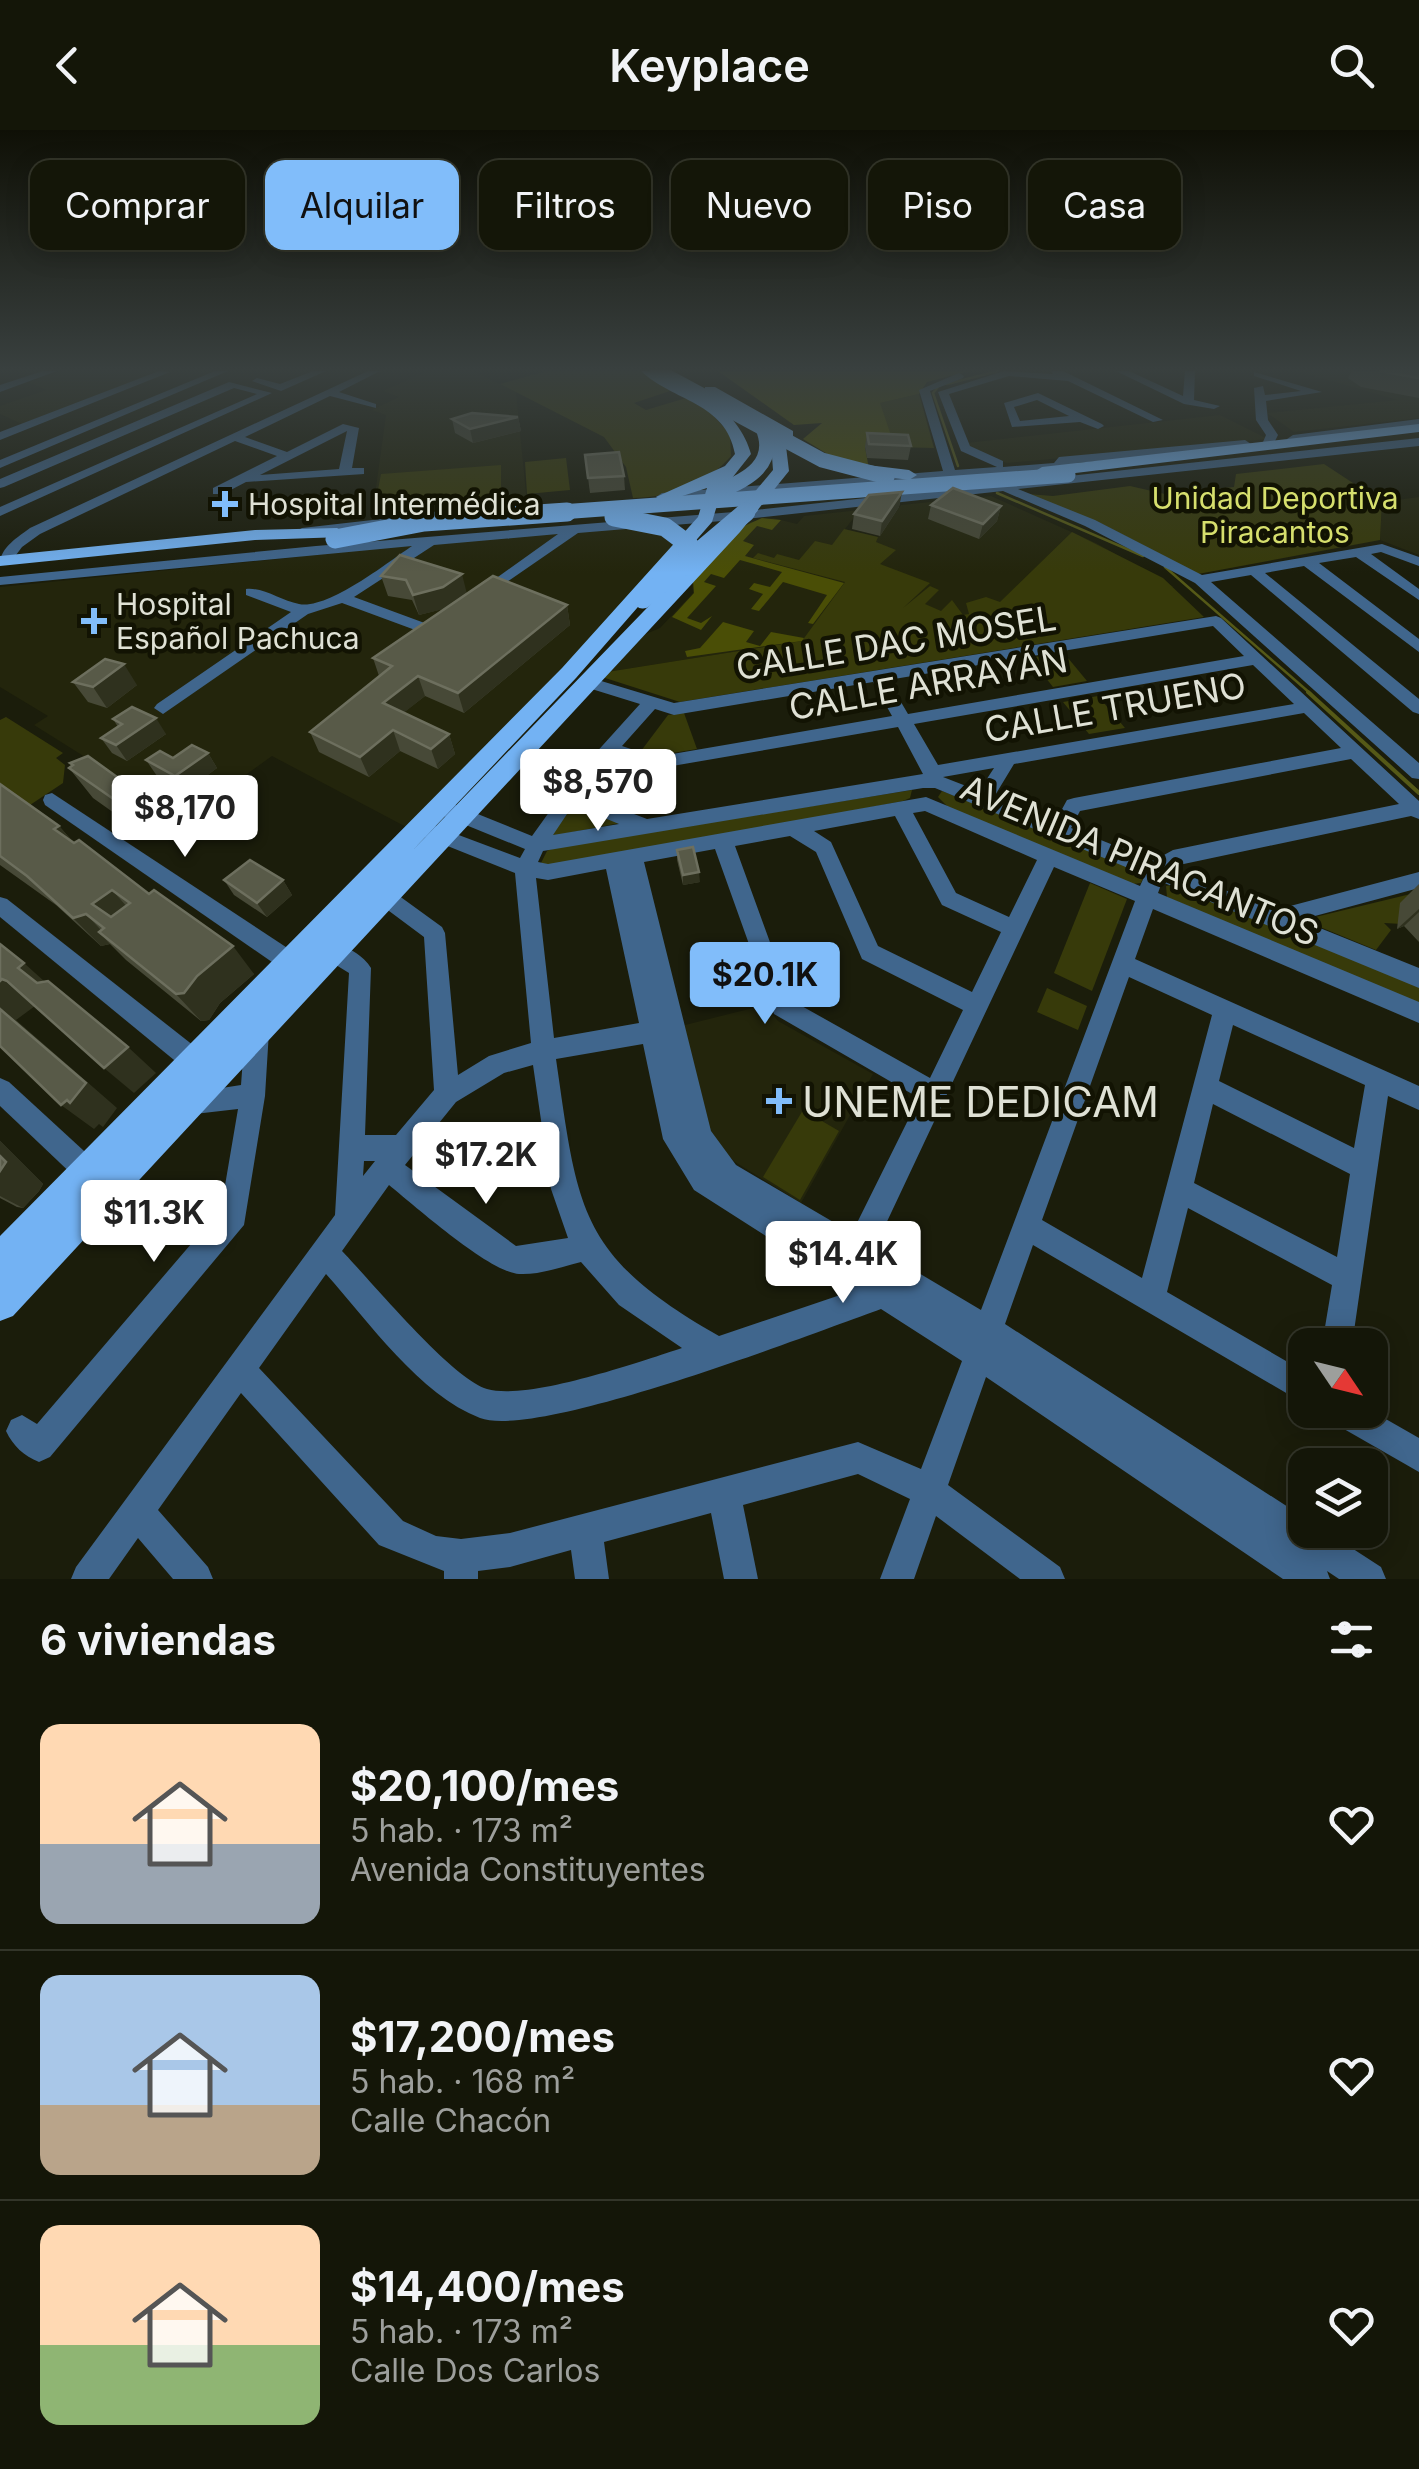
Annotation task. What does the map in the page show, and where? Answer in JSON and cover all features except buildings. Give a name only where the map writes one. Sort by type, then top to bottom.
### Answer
[{"type":"main road","points":[[737,439],[742,454]]},
{"type":"main road","points":[[684,502],[732,486],[761,467],[769,439]]},
{"type":"main road","points":[[0,1260],[290,962],[442,822],[492,783],[744,517],[776,478],[771,439]]},
{"type":"main road","points":[[785,439],[832,464],[916,478]]},
{"type":"main road","points":[[791,439],[836,462],[916,478]]},
{"type":"main road","points":[[8,556],[104,543],[133,548],[302,532],[420,532],[614,517],[744,517],[1005,482],[1027,471],[1311,439]]},
{"type":"main road","points":[[8,556],[73,564],[335,539],[424,522],[684,502],[916,478],[1253,460],[1419,440]]},
{"type":"main road","points":[[0,1302],[384,896],[442,822],[703,523],[713,491],[742,454]]},
{"type":"main road","points":[[664,497],[712,480],[742,454]]},
{"type":"main road","points":[[729,472],[744,478],[776,478]]},
{"type":"main road","points":[[492,783],[515,747],[681,576],[690,562],[689,546],[679,534],[653,523],[614,517]]},
{"type":"main road","points":[[703,523],[724,523],[744,517]]},
{"type":"main road","points":[[613,624],[744,517]]},
{"type":"main road","points":[[633,523],[661,534],[678,550]]},
{"type":"street","points":[[0,464],[60,439]]},
{"type":"street","points":[[0,484],[109,439]]},
{"type":"street","points":[[149,439],[149,443]]},
{"type":"street","points":[[3,512],[159,439]]},
{"type":"street","points":[[8,556],[35,531],[232,439]]},
{"type":"street","points":[[250,439],[292,453]]},
{"type":"street","points":[[218,491],[321,439]]},
{"type":"street","points":[[239,480],[352,471],[353,439]]},
{"type":"street","points":[[939,439],[950,473]]},
{"type":"street","points":[[961,439],[965,448],[981,459],[1027,471]]},
{"type":"street","points":[[973,471],[1295,439]]},
{"type":"street","points":[[744,517],[831,503],[1003,488],[1419,440]]},
{"type":"street","points":[[149,443],[191,458]]},
{"type":"street","points":[[8,556],[191,458]]},
{"type":"street","points":[[302,532],[664,497],[776,478],[829,483],[973,471],[1027,471]]},
{"type":"street","points":[[829,483],[816,494],[831,503]]},
{"type":"street","points":[[1003,488],[1090,522],[1200,580],[1419,773]]},
{"type":"street","points":[[664,497],[675,510],[668,520]]},
{"type":"street","points":[[0,581],[578,527],[668,520],[703,523]]},
{"type":"street","points":[[342,598],[432,631],[578,527]]},
{"type":"street","points":[[163,708],[303,611],[342,598],[432,540]]},
{"type":"street","points":[[1200,580],[1382,548],[1419,562]]},
{"type":"street","points":[[1359,552],[1419,596]]},
{"type":"street","points":[[1307,562],[1419,647]]},
{"type":"street","points":[[1254,571],[1419,708]]},
{"type":"street","points":[[251,592],[303,611]]},
{"type":"street","name":"CALLE DAC MOSEL","points":[[588,682],[674,709],[1216,621],[1257,660]]},
{"type":"street","points":[[1257,660],[1417,810]]},
{"type":"street","name":"CALLE ARRAYÁN","points":[[611,748],[656,763],[1257,660]]},
{"type":"street","points":[[877,676],[905,720],[932,775],[926,804]]},
{"type":"street","points":[[651,702],[570,797],[530,856],[542,1051],[565,1197],[588,1248],[614,1282],[663,1321],[717,1352]]},
{"type":"street","name":"CALLE TRUENO","points":[[932,775],[1307,707]]},
{"type":"street","points":[[1060,830],[1074,805],[1355,752]]},
{"type":"street","points":[[984,798],[1009,758]]},
{"type":"street","name":"AVENIDA PIRACANTOS","points":[[442,822],[530,856],[644,825],[932,775],[1419,978]]},
{"type":"street","points":[[570,797],[644,825]]},
{"type":"street","points":[[52,800],[290,962]]},
{"type":"street","name":"AVENIDA PIRACANTOS","points":[[442,822],[530,856],[548,872],[722,844],[926,804],[1419,1014]]},
{"type":"street","points":[[900,808],[950,899],[1011,927]]},
{"type":"street","points":[[897,1579],[1157,869],[1173,858],[1417,810]]},
{"type":"street","points":[[824,847],[835,820]]},
{"type":"street","points":[[792,828],[824,847],[870,952],[974,1004]]},
{"type":"street","points":[[722,844],[729,853],[782,1007],[932,1092]]},
{"type":"street","points":[[858,1252],[1011,927],[1049,856]]},
{"type":"street","points":[[624,860],[662,1030],[676,1138],[703,1181],[887,1284],[1369,1579]]},
{"type":"street","points":[[1277,918],[1419,880]]},
{"type":"street","points":[[384,896],[434,933],[446,1094]]},
{"type":"street","points":[[0,904],[194,1061]]},
{"type":"street","points":[[331,951],[360,968],[348,1223]]},
{"type":"street","points":[[1123,964],[1419,1098]]},
{"type":"street","points":[[1151,1299],[1225,1010]]},
{"type":"street","points":[[22,1431],[40,1446],[234,1215],[253,1096],[257,1028]]},
{"type":"street","points":[[88,1579],[393,1158],[446,1094],[498,1064],[542,1051],[662,1030]]},
{"type":"street","points":[[662,1030],[710,1156],[727,1174],[858,1252],[887,1284]]},
{"type":"street","points":[[1340,1328],[1378,1079]]},
{"type":"street","points":[[1205,1088],[1364,1166]]},
{"type":"street","points":[[0,1090],[88,1170]]},
{"type":"street","points":[[186,1104],[253,1096]]},
{"type":"street","points":[[352,1148],[393,1158],[500,1254],[515,1260],[588,1248]]},
{"type":"street","points":[[1179,1189],[1347,1278]]},
{"type":"street","points":[[1026,1226],[1288,1379]]},
{"type":"street","points":[[326,1254],[454,1387],[486,1405],[524,1407],[717,1352],[887,1284]]},
{"type":"street","points":[[982,1341],[1313,1579]]},
{"type":"street","points":[[241,1371],[391,1532],[461,1568],[858,1458],[891,1468],[1048,1579]]},
{"type":"street","points":[[1372,1428],[1419,1456]]},
{"type":"street","points":[[724,1494],[741,1579]]},
{"type":"street","points":[[137,1512],[196,1579]]},
{"type":"street","points":[[586,1532],[592,1579]]},
{"type":"shaded area","points":[[383,439],[521,439],[527,503],[372,516]]},
{"type":"shaded area","points":[[803,439],[892,439],[895,447],[865,447],[869,469],[837,460]]},
{"type":"shaded area","points":[[1006,439],[1268,439],[1007,463],[977,454],[966,443]]},
{"type":"shaded area","points":[[991,496],[1096,543],[1174,587],[1031,611],[1025,606],[607,672],[641,636],[660,628],[693,593],[692,581],[750,522],[773,518],[797,524],[804,516],[860,510],[845,529],[878,537],[901,505]]},
{"type":"shaded area","points":[[1419,497],[1419,555],[1380,540],[1382,502]]},
{"type":"shaded area","points":[[762,518],[781,520],[772,530],[757,526],[743,541],[754,545],[745,556],[844,583],[813,624],[808,623],[827,595],[783,582],[759,611],[751,609],[763,594],[749,589],[754,583],[770,587],[782,572],[740,560],[724,578],[711,574],[704,582],[716,586],[687,618],[701,623],[712,616],[701,630],[672,617],[694,593],[693,581],[744,526]]},
{"type":"shaded area","points":[[634,521],[656,527],[677,546],[410,829],[272,756],[184,819],[34,725],[48,716],[0,687],[0,587],[298,557],[334,546]]},
{"type":"shaded area","points":[[723,622],[754,631],[746,642],[760,646],[771,632],[804,638],[802,641],[687,657],[685,651],[700,648]]},
{"type":"shaded area","name":"UNEME DEDICAM","points":[[765,1005],[778,1021],[873,1074],[801,1203],[735,1162],[712,1139],[681,1026]]},
{"type":"green space","points":[[605,439],[730,439],[731,456],[711,474],[686,488],[633,498],[626,467]]},
{"type":"green space","points":[[892,439],[931,439],[934,448],[895,447]]},
{"type":"green space","points":[[566,458],[570,490],[527,494],[525,462]]},
{"type":"green space","name":"Unidad Deportiva Piracantos","points":[[1324,464],[1382,502],[1380,540],[1198,574],[1102,524],[1027,494],[1053,496],[1130,486],[1178,497],[1181,492],[1234,487],[1236,474]]},
{"type":"green space","points":[[501,465],[501,500],[374,510],[381,474]]},
{"type":"green space","points":[[844,529],[878,537],[876,542],[896,550],[880,564],[930,583],[903,608],[930,586],[939,590],[925,604],[941,611],[952,600],[963,615],[969,614],[966,603],[986,597],[1000,602],[1072,532],[1163,578],[1204,617],[680,702],[602,677],[607,672],[802,641],[845,582],[753,558],[758,553],[799,560],[815,541],[832,545]]},
{"type":"green space","points":[[1063,652],[1087,681],[1053,687],[1030,658]]},
{"type":"green space","points":[[1098,696],[1125,728],[1089,734],[1063,702]]},
{"type":"green space","points":[[684,713],[697,749],[654,756],[641,751],[668,715]]},
{"type":"green space","points":[[6,717],[63,753],[56,758],[65,765],[63,783],[0,825],[0,720]]},
{"type":"green space","points":[[912,790],[910,798],[903,801],[559,867],[541,863],[547,851],[556,847]]},
{"type":"green space","points":[[942,791],[1139,868],[1144,876],[1141,883],[1133,884],[948,807],[938,797]]},
{"type":"green space","points":[[573,805],[620,823],[547,837]]},
{"type":"green space","points":[[1090,883],[1127,899],[1092,991],[1054,973]]},
{"type":"green space","points":[[1172,885],[1419,987],[1419,1007],[1167,897],[1166,886]]},
{"type":"green space","points":[[1419,892],[1402,924],[1384,923],[1391,930],[1376,950],[1303,920]]},
{"type":"green space","points":[[1047,988],[1087,1006],[1078,1030],[1037,1012]]},
{"type":"green space","points":[[803,1110],[839,1131],[800,1200],[763,1177]]},
{"type":"waterway","points":[[949,439],[958,466]]},
{"type":"waterway","points":[[997,493],[1143,556]]},
{"type":"waterway","points":[[1165,567],[1311,694]]},
{"type":"waterway","points":[[1308,692],[1419,793]]},
{"type":"place","name":"Hospital Intermédica","points":[[225,504]]},
{"type":"place","name":"Hospital Español Pachuca","points":[[94,621]]},
{"type":"place","name":"UNEME DEDICAM","points":[[779,1101]]}]
